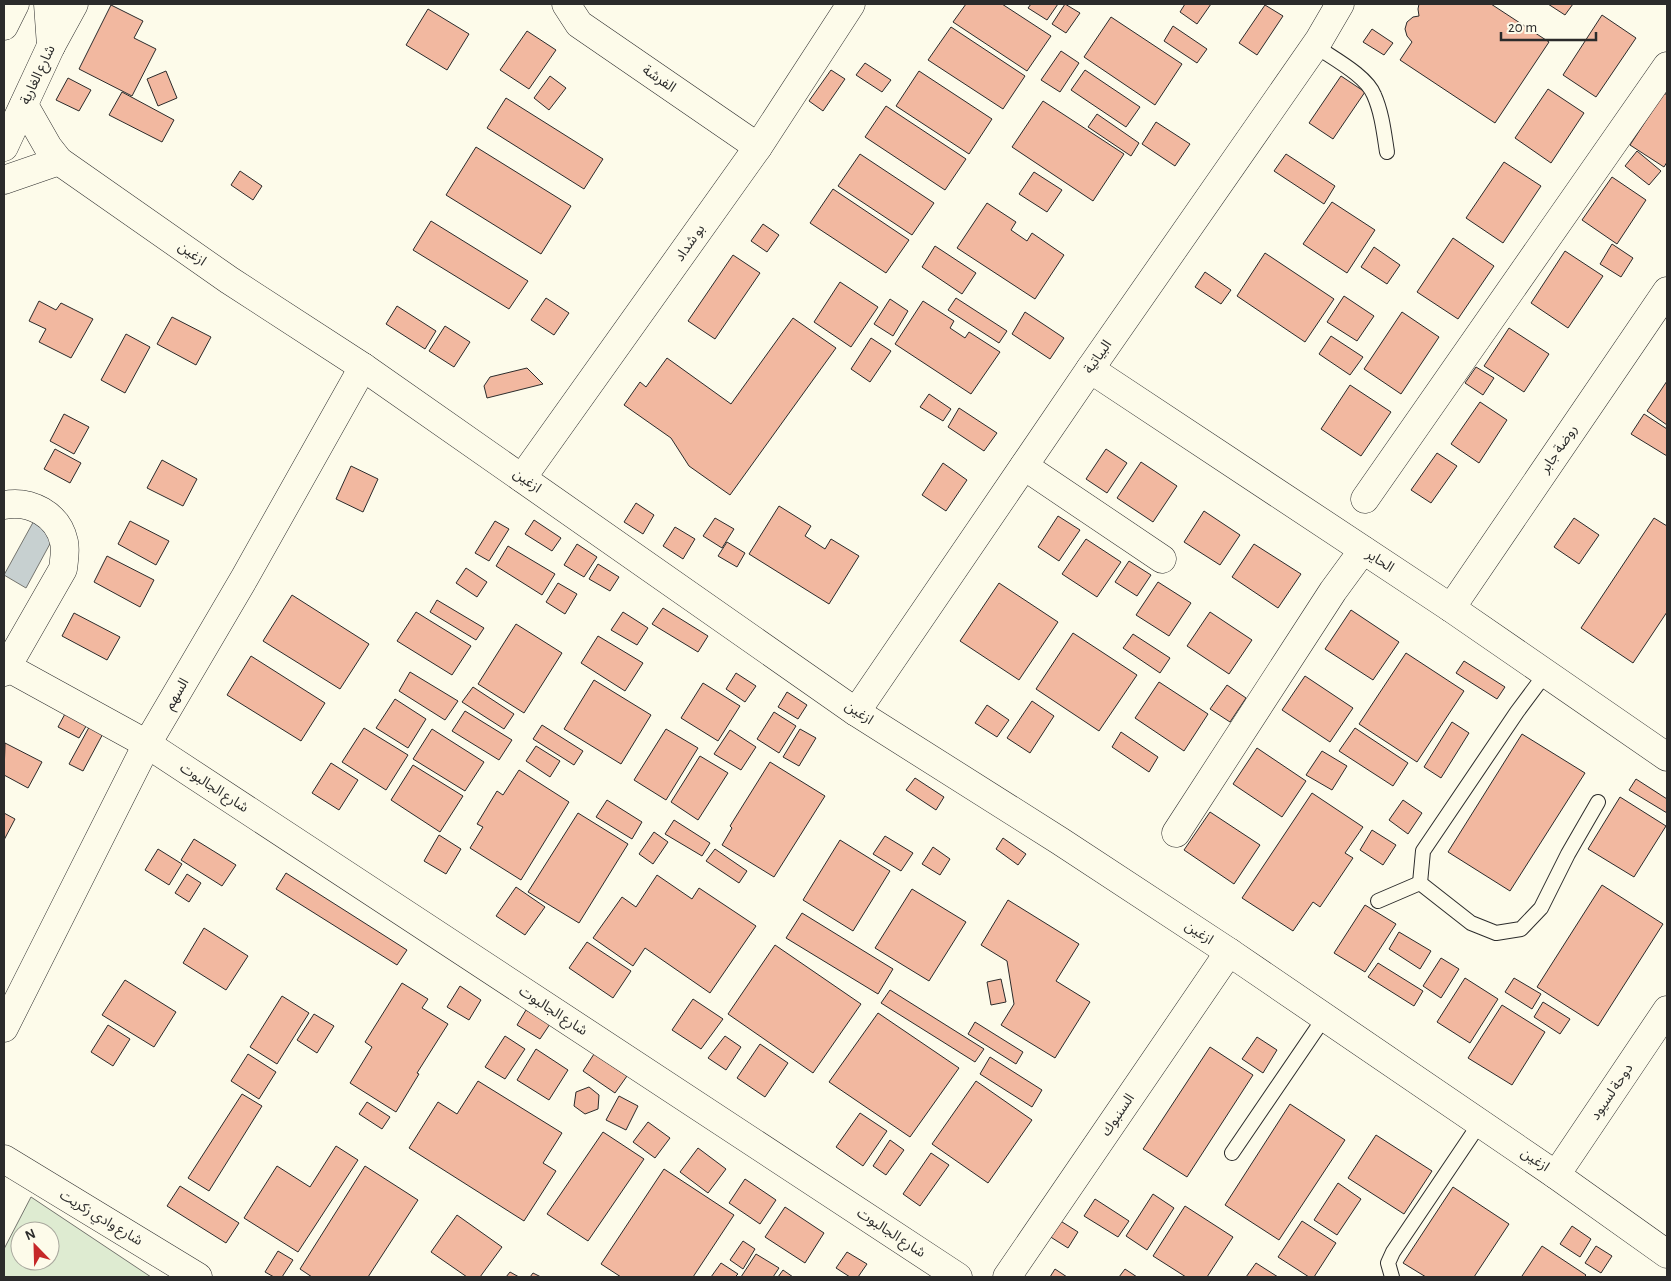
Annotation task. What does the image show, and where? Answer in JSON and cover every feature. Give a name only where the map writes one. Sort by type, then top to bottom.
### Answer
[{"type":"street","points":[[4,26],[15,4]]},
{"type":"street","points":[[48,4],[51,46]]},
{"type":"street","name":"شارع الغارية","points":[[4,147],[51,46],[74,4]]},
{"type":"street","name":"الفرشة","points":[[566,4],[579,24],[758,147]]},
{"type":"street","name":"بو شداد","points":[[522,478],[758,147],[851,4]]},
{"type":"street","name":"البياتية","points":[[856,712],[1314,45],[1340,4]]},
{"type":"street","points":[[1365,499],[1667,66]]},
{"type":"street","name":"ازغين","points":[[24,105],[44,141],[59,161],[229,280],[363,367],[856,712],[1060,841],[1229,952],[1556,1175],[1667,1254]]},
{"type":"street","points":[[4,180],[59,161]]},
{"type":"street","name":"روضة جابر","points":[[1451,608],[1667,291]]},
{"type":"street","name":"السهم","points":[[4,1028],[148,744],[245,578],[363,367]]},
{"type":"street","name":"الحاير","points":[[1090,369],[1451,608],[1667,757]]},
{"type":"street","points":[[1024,466],[1162,558]]},
{"type":"street","points":[[4,505],[25,504],[38,509],[50,517],[59,528],[64,541],[65,555],[62,569],[5,670]]},
{"type":"street","points":[[1176,833],[1333,591],[1363,550]]},
{"type":"street","name":"شارع الجالبوت","points":[[5,670],[148,744],[958,1277]]},
{"type":"street","name":"السنبوك","points":[[1008,1277],[1229,952]]},
{"type":"street","name":"دوحة لسيود","points":[[1556,1175],[1667,1010]]},
{"type":"street","name":"شارع وادي زكريت","points":[[4,1159],[198,1277]]},
{"type":"lane","points":[[1314,45],[1362,78],[1374,93],[1381,115],[1387,152]]},
{"type":"lane","points":[[1420,883],[1423,852],[1517,712],[1546,673]]},
{"type":"lane","points":[[1420,883],[1471,923],[1496,933],[1521,929],[1541,908],[1568,854],[1598,802]]},
{"type":"lane","points":[[1378,901],[1420,883]]},
{"type":"lane","points":[[1232,1154],[1324,1018]]},
{"type":"lane","points":[[1392,1277],[1388,1263],[1393,1252],[1480,1123]]},
{"type":"green space","points":[[31,1197],[151,1277],[4,1277],[4,1249],[10,1237],[10,1271],[60,1271],[60,1221],[19,1221]]},
{"type":"shaded area","points":[[36,517],[58,529],[26,588],[4,575]]},
{"type":"building","points":[[966,4],[1002,4],[1051,36],[1027,71],[953,22]]},
{"type":"building","points":[[1031,4],[1058,4],[1047,20],[1028,8]]},
{"type":"building","points":[[1065,4],[1080,13],[1066,33],[1052,24]]},
{"type":"building","points":[[1185,4],[1211,4],[1197,24],[1180,12]]},
{"type":"building","points":[[1419,4],[1491,4],[1549,42],[1495,123],[1400,60],[1412,42],[1407,36],[1405,29],[1407,22],[1413,17],[1419,16]]},
{"type":"building","points":[[1548,4],[1573,4],[1565,15]]},
{"type":"building","points":[[111,5],[143,21],[134,38],[156,49],[132,96],[79,69]]},
{"type":"building","points":[[1265,5],[1283,16],[1257,55],[1239,43]]},
{"type":"building","points":[[428,9],[469,34],[447,70],[406,45]]},
{"type":"building","points":[[1602,15],[1636,38],[1596,97],[1563,75]]},
{"type":"building","points":[[1111,17],[1182,64],[1155,105],[1084,57]]},
{"type":"building","points":[[1173,26],[1207,49],[1197,63],[1164,41]]},
{"type":"building","points":[[951,27],[1025,76],[1003,109],[928,60]]},
{"type":"building","points":[[1372,29],[1393,43],[1384,55],[1363,42]]},
{"type":"building","points":[[527,31],[556,50],[529,89],[500,70]]},
{"type":"building","points":[[1061,51],[1079,63],[1060,92],[1041,80]]},
{"type":"building","points":[[865,63],[891,80],[882,92],[856,75]]},
{"type":"building","points":[[831,70],[845,79],[823,111],[809,101]]},
{"type":"building","points":[[1085,70],[1140,107],[1126,127],[1071,90]]},
{"type":"building","points":[[166,71],[177,98],[158,106],[147,79]]},
{"type":"building","points":[[919,71],[992,119],[969,154],[896,106]]},
{"type":"building","points":[[550,76],[566,88],[549,110],[534,98]]},
{"type":"building","points":[[1341,76],[1365,92],[1333,139],[1309,123]]},
{"type":"building","points":[[68,78],[91,90],[79,111],[56,100]]},
{"type":"building","points":[[1548,89],[1584,113],[1551,163],[1515,138]]},
{"type":"building","points":[[122,92],[174,120],[162,142],[109,115]]},
{"type":"building","points":[[1664,93],[1667,95],[1667,162],[1664,167],[1630,145]]},
{"type":"building","points":[[506,98],[603,159],[584,189],[487,128]]},
{"type":"building","points":[[1043,101],[1124,154],[1093,201],[1012,147]]},
{"type":"building","points":[[886,106],[966,159],[945,190],[865,137]]},
{"type":"building","points":[[1097,114],[1139,143],[1131,156],[1088,127]]},
{"type":"building","points":[[1156,122],[1190,144],[1175,166],[1142,144]]},
{"type":"building","points":[[476,147],[571,206],[541,254],[446,195]]},
{"type":"building","points":[[1637,151],[1661,171],[1649,185],[1625,166]]},
{"type":"building","points":[[860,154],[934,203],[912,235],[838,186]]},
{"type":"building","points":[[1286,154],[1335,186],[1324,204],[1274,171]]},
{"type":"building","points":[[1504,162],[1541,186],[1503,243],[1466,218]]},
{"type":"building","points":[[240,171],[262,186],[253,200],[231,185]]},
{"type":"building","points":[[1034,172],[1062,190],[1047,212],[1019,194]]},
{"type":"building","points":[[1612,177],[1646,200],[1617,244],[1582,220]]},
{"type":"building","points":[[833,189],[909,240],[886,273],[810,223]]},
{"type":"building","points":[[1332,202],[1375,230],[1347,273],[1303,244]]},
{"type":"building","points":[[987,203],[1016,222],[1011,230],[1027,241],[1032,233],[1064,255],[1035,299],[957,248]]},
{"type":"building","points":[[431,221],[528,281],[509,309],[413,250]]},
{"type":"building","points":[[763,224],[779,235],[767,252],[751,241]]},
{"type":"building","points":[[1453,238],[1494,266],[1458,319],[1417,292]]},
{"type":"building","points":[[1612,244],[1633,258],[1621,277],[1600,264]]},
{"type":"building","points":[[935,246],[976,273],[962,294],[922,267]]},
{"type":"building","points":[[1374,247],[1400,265],[1387,284],[1361,267]]},
{"type":"building","points":[[1565,251],[1603,276],[1568,328],[1531,303]]},
{"type":"building","points":[[1265,253],[1334,299],[1305,342],[1237,296]]},
{"type":"building","points":[[733,255],[760,273],[715,339],[688,321]]},
{"type":"building","points":[[1205,272],[1231,290],[1221,304],[1195,287]]},
{"type":"building","points":[[840,282],[878,307],[851,347],[814,322]]},
{"type":"building","points":[[1344,296],[1374,316],[1357,341],[1327,322]]},
{"type":"building","points":[[546,298],[569,313],[554,335],[531,320]]},
{"type":"building","points":[[956,298],[1007,331],[999,343],[948,310]]},
{"type":"building","points":[[890,299],[908,311],[893,336],[874,324]]},
{"type":"building","points":[[39,301],[56,310],[61,303],[93,319],[71,358],[39,342],[46,329],[29,321]]},
{"type":"building","points":[[923,301],[954,321],[950,328],[965,338],[969,332],[1000,352],[971,394],[895,344]]},
{"type":"building","points":[[397,306],[436,331],[425,349],[386,324]]},
{"type":"building","points":[[1025,312],[1064,338],[1050,359],[1012,334]]},
{"type":"building","points":[[1402,312],[1439,337],[1401,394],[1364,369]]},
{"type":"building","points":[[172,317],[211,337],[196,365],[157,344]]},
{"type":"building","points":[[793,318],[836,348],[730,495],[689,466],[671,438],[624,405],[640,382],[646,387],[667,358],[731,404]]},
{"type":"building","points":[[445,326],[470,342],[454,367],[429,351]]},
{"type":"building","points":[[1509,328],[1549,354],[1524,392],[1484,366]]},
{"type":"building","points":[[126,334],[150,347],[125,393],[101,380]]},
{"type":"building","points":[[1331,336],[1363,357],[1350,375],[1319,354]]},
{"type":"building","points":[[871,338],[891,351],[870,382],[851,369]]},
{"type":"building","points":[[1476,367],[1494,378],[1483,395],[1465,383]]},
{"type":"building","points":[[527,368],[543,384],[487,398],[484,386],[490,377]]},
{"type":"building","points":[[1667,381],[1667,425],[1647,411]]},
{"type":"building","points":[[1350,385],[1391,412],[1361,456],[1321,429]]},
{"type":"building","points":[[929,394],[951,409],[943,421],[920,407]]},
{"type":"building","points":[[1480,402],[1507,420],[1479,463],[1451,444]]},
{"type":"building","points":[[959,408],[997,433],[984,451],[948,427]]},
{"type":"building","points":[[64,414],[89,427],[74,454],[50,441]]},
{"type":"building","points":[[1644,414],[1667,429],[1667,456],[1631,434]]},
{"type":"building","points":[[55,449],[81,463],[70,483],[44,469]]},
{"type":"building","points":[[1106,449],[1127,463],[1107,493],[1086,479]]},
{"type":"building","points":[[1437,453],[1457,466],[1431,503],[1411,490]]},
{"type":"building","points":[[162,460],[197,479],[183,506],[147,488]]},
{"type":"building","points":[[1141,462],[1177,486],[1153,522],[1117,498]]},
{"type":"building","points":[[943,463],[967,480],[946,511],[922,495]]},
{"type":"building","points":[[351,466],[378,479],[363,512],[336,499]]},
{"type":"building","points":[[636,503],[654,515],[643,534],[624,522]]},
{"type":"building","points":[[779,506],[811,526],[805,536],[825,549],[831,539],[859,556],[829,604],[749,554]]},
{"type":"building","points":[[1204,511],[1240,535],[1220,565],[1184,542]]},
{"type":"building","points":[[1058,516],[1080,530],[1059,561],[1038,547]]},
{"type":"building","points":[[715,518],[734,529],[722,548],[703,536]]},
{"type":"building","points":[[1574,518],[1599,535],[1579,564],[1554,547]]},
{"type":"building","points":[[1654,518],[1667,526],[1667,612],[1633,663],[1581,628]]},
{"type":"building","points":[[534,520],[561,538],[552,551],[525,534]]},
{"type":"building","points":[[130,521],[169,541],[156,565],[118,544]]},
{"type":"building","points":[[495,521],[509,529],[489,561],[475,553]]},
{"type":"building","points":[[675,527],[695,539],[683,559],[663,546]]},
{"type":"building","points":[[1086,539],[1121,562],[1097,597],[1062,574]]},
{"type":"building","points":[[727,542],[745,553],[737,567],[718,556]]},
{"type":"building","points":[[577,544],[597,557],[584,577],[564,565]]},
{"type":"building","points":[[1254,544],[1301,574],[1278,608],[1232,577]]},
{"type":"building","points":[[508,546],[555,574],[542,595],[496,566]]},
{"type":"building","points":[[107,556],[154,580],[140,607],[94,582]]},
{"type":"building","points":[[1129,561],[1151,575],[1137,596],[1115,582]]},
{"type":"building","points":[[598,564],[619,577],[610,591],[589,579]]},
{"type":"building","points":[[466,568],[487,582],[477,597],[456,583]]},
{"type":"building","points":[[1158,582],[1191,603],[1169,636],[1136,615]]},
{"type":"building","points":[[558,583],[577,594],[565,614],[546,602]]},
{"type":"building","points":[[999,583],[1058,622],[1019,680],[960,641]]},
{"type":"building","points":[[292,595],[369,644],[340,689],[263,641]]},
{"type":"building","points":[[437,600],[484,628],[476,640],[430,612]]},
{"type":"building","points":[[663,608],[708,636],[698,652],[652,624]]},
{"type":"building","points":[[1351,610],[1399,642],[1373,680],[1325,649]]},
{"type":"building","points":[[416,612],[471,646],[452,675],[397,641]]},
{"type":"building","points":[[623,612],[648,628],[637,645],[611,630]]},
{"type":"building","points":[[1210,612],[1252,640],[1229,674],[1187,646]]},
{"type":"building","points":[[74,613],[120,637],[107,660],[62,636]]},
{"type":"building","points":[[516,624],[562,653],[524,713],[478,684]]},
{"type":"building","points":[[1073,633],[1137,675],[1099,731],[1036,689]]},
{"type":"building","points":[[1133,634],[1170,658],[1160,673],[1123,648]]},
{"type":"building","points":[[598,636],[643,663],[625,691],[581,663]]},
{"type":"building","points":[[1406,653],[1464,691],[1417,762],[1359,724]]},
{"type":"building","points":[[251,656],[325,703],[301,741],[227,695]]},
{"type":"building","points":[[1464,661],[1505,687],[1497,699],[1456,673]]},
{"type":"building","points":[[410,672],[458,701],[445,720],[399,691]]},
{"type":"building","points":[[736,673],[756,686],[745,702],[726,689]]},
{"type":"building","points":[[1305,676],[1353,708],[1330,742],[1282,710]]},
{"type":"building","points":[[594,680],[651,715],[621,764],[564,729]]},
{"type":"building","points":[[1159,682],[1208,714],[1184,751],[1135,718]]},
{"type":"building","points":[[703,683],[740,706],[718,741],[681,718]]},
{"type":"building","points":[[1227,685],[1246,698],[1230,722],[1210,709]]},
{"type":"building","points":[[473,687],[514,714],[504,729],[462,702]]},
{"type":"building","points":[[787,692],[807,705],[798,719],[778,707]]},
{"type":"building","points":[[395,699],[426,719],[408,748],[376,728]]},
{"type":"building","points":[[1032,701],[1054,716],[1030,753],[1007,738]]},
{"type":"building","points":[[987,705],[1009,720],[997,737],[975,723]]},
{"type":"building","points":[[465,711],[512,740],[499,760],[452,731]]},
{"type":"building","points":[[66,712],[88,723],[79,738],[58,727]]},
{"type":"building","points":[[774,712],[796,726],[779,753],[757,739]]},
{"type":"building","points":[[93,720],[106,728],[83,771],[69,764]]},
{"type":"building","points":[[1452,722],[1469,733],[1441,778],[1424,767]]},
{"type":"building","points":[[542,725],[583,751],[574,765],[533,739]]},
{"type":"building","points":[[364,728],[408,755],[386,790],[342,762]]},
{"type":"building","points":[[1355,728],[1408,763],[1393,786],[1339,751]]},
{"type":"building","points":[[432,729],[484,762],[465,791],[413,759]]},
{"type":"building","points":[[666,729],[698,748],[666,800],[634,780]]},
{"type":"building","points":[[800,729],[816,738],[799,766],[783,757]]},
{"type":"building","points":[[730,730],[756,747],[741,770],[714,754]]},
{"type":"building","points":[[1121,732],[1158,757],[1149,772],[1112,747]]},
{"type":"building","points":[[1522,734],[1585,773],[1510,891],[1448,852]]},
{"type":"building","points":[[5,743],[42,762],[28,788],[4,775]]},
{"type":"building","points":[[536,746],[560,761],[550,777],[526,761]]},
{"type":"building","points":[[1257,748],[1306,781],[1282,817],[1233,784]]},
{"type":"building","points":[[1322,751],[1347,766],[1332,790],[1306,775]]},
{"type":"building","points":[[700,756],[728,773],[698,820],[671,802]]},
{"type":"building","points":[[770,762],[825,796],[774,877],[722,845],[732,828],[730,826]]},
{"type":"building","points":[[331,763],[358,780],[339,810],[312,793]]},
{"type":"building","points":[[413,765],[463,796],[440,832],[391,800]]},
{"type":"building","points":[[519,770],[569,802],[521,880],[470,848],[483,827],[477,824],[497,791],[503,795]]},
{"type":"building","points":[[915,778],[944,797],[936,810],[906,790]]},
{"type":"building","points":[[1636,779],[1667,799],[1667,813],[1629,790]]},
{"type":"building","points":[[1312,793],[1363,827],[1345,853],[1353,858],[1320,907],[1313,902],[1293,931],[1242,898]]},
{"type":"building","points":[[1620,797],[1666,826],[1634,877],[1588,849]]},
{"type":"building","points":[[607,800],[642,822],[632,839],[596,817]]},
{"type":"building","points":[[1403,800],[1422,813],[1408,834],[1389,820]]},
{"type":"building","points":[[1210,812],[1260,845],[1234,884],[1184,850]]},
{"type":"building","points":[[4,813],[15,819],[4,840]]},
{"type":"building","points":[[578,813],[628,844],[579,923],[528,892]]},
{"type":"building","points":[[674,820],[710,843],[702,856],[665,834]]},
{"type":"building","points":[[1372,830],[1396,845],[1383,865],[1360,850]]},
{"type":"building","points":[[654,832],[668,842],[653,864],[639,854]]},
{"type":"building","points":[[439,835],[461,849],[446,874],[424,861]]},
{"type":"building","points":[[885,836],[913,853],[901,871],[873,854]]},
{"type":"building","points":[[1003,838],[1026,854],[1018,865],[996,849]]},
{"type":"building","points":[[194,839],[236,865],[222,886],[181,860]]},
{"type":"building","points":[[840,840],[890,871],[853,931],[803,900]]},
{"type":"building","points":[[933,847],[950,859],[940,875],[922,864]]},
{"type":"building","points":[[158,849],[182,864],[169,885],[145,870]]},
{"type":"building","points":[[715,849],[747,871],[739,883],[706,861]]},
{"type":"building","points":[[286,873],[407,950],[397,965],[276,889]]},
{"type":"building","points":[[187,874],[201,883],[189,902],[175,893]]},
{"type":"building","points":[[657,875],[692,899],[699,888],[756,926],[710,993],[645,948],[633,966],[593,938],[622,897],[636,907]]},
{"type":"building","points":[[1602,885],[1663,924],[1598,1026],[1537,987]]},
{"type":"building","points":[[516,887],[545,907],[525,935],[496,916]]},
{"type":"building","points":[[912,889],[966,922],[929,981],[875,948]]},
{"type":"building","points":[[1008,900],[1079,944],[1056,981],[1090,1002],[1055,1058],[1001,1025],[1014,1004],[1007,961],[981,945]]},
{"type":"building","points":[[1365,905],[1396,924],[1365,972],[1334,953]]},
{"type":"building","points":[[802,913],[893,969],[878,994],[786,938]]},
{"type":"building","points":[[204,928],[248,956],[226,990],[183,963]]},
{"type":"building","points":[[1399,932],[1431,951],[1420,969],[1389,949]]},
{"type":"building","points":[[587,942],[631,971],[613,998],[569,968]]},
{"type":"building","points":[[775,945],[861,1004],[813,1073],[728,1014]]},
{"type":"building","points":[[1441,958],[1459,969],[1441,998],[1423,986]]},
{"type":"building","points":[[1378,963],[1423,991],[1414,1006],[1368,977]]},
{"type":"building","points":[[1465,978],[1498,999],[1470,1043],[1437,1022]]},
{"type":"building","points":[[1514,978],[1541,994],[1532,1009],[1505,992]]},
{"type":"building","points":[[1001,979],[1006,1002],[991,1005],[987,982]]},
{"type":"building","points":[[125,980],[176,1012],[154,1047],[102,1015]]},
{"type":"building","points":[[402,983],[428,999],[422,1008],[448,1024],[417,1073],[419,1074],[396,1112],[350,1083],[372,1047],[365,1042]]},
{"type":"building","points":[[460,986],[481,1000],[469,1020],[447,1007]]},
{"type":"building","points":[[890,990],[984,1049],[975,1062],[881,1003]]},
{"type":"building","points":[[282,996],[309,1013],[277,1064],[250,1047]]},
{"type":"building","points":[[693,999],[723,1019],[701,1049],[672,1030]]},
{"type":"building","points":[[1543,1002],[1570,1019],[1560,1034],[1534,1017]]},
{"type":"building","points":[[1502,1005],[1545,1032],[1512,1085],[1468,1058]]},
{"type":"building","points":[[526,1010],[550,1024],[540,1039],[517,1025]]},
{"type":"building","points":[[878,1013],[959,1068],[910,1137],[829,1082]]},
{"type":"building","points":[[314,1014],[334,1026],[317,1053],[297,1040]]},
{"type":"building","points":[[975,1022],[1023,1052],[1016,1064],[968,1034]]},
{"type":"building","points":[[108,1025],[130,1039],[113,1066],[91,1052]]},
{"type":"building","points":[[505,1036],[525,1049],[505,1079],[485,1067]]},
{"type":"building","points":[[725,1036],[741,1047],[726,1070],[708,1058]]},
{"type":"building","points":[[1257,1037],[1277,1050],[1263,1073],[1242,1059]]},
{"type":"building","points":[[760,1044],[788,1063],[765,1097],[737,1078]]},
{"type":"building","points":[[1210,1047],[1253,1075],[1187,1177],[1143,1149]]},
{"type":"building","points":[[536,1049],[568,1070],[549,1100],[517,1080]]},
{"type":"building","points":[[248,1054],[276,1072],[259,1099],[231,1081]]},
{"type":"building","points":[[594,1054],[627,1076],[615,1093],[583,1071]]},
{"type":"building","points":[[990,1057],[1042,1090],[1032,1107],[980,1074]]},
{"type":"building","points":[[478,1081],[562,1133],[543,1163],[556,1171],[524,1221],[409,1148],[438,1102],[457,1114]]},
{"type":"building","points":[[976,1081],[1032,1120],[988,1183],[932,1144]]},
{"type":"building","points":[[589,1087],[599,1095],[598,1109],[585,1114],[574,1106],[576,1092]]},
{"type":"building","points":[[242,1094],[262,1106],[209,1191],[188,1178]]},
{"type":"building","points":[[619,1096],[638,1106],[626,1130],[606,1120]]},
{"type":"building","points":[[367,1102],[390,1117],[382,1129],[359,1114]]},
{"type":"building","points":[[1290,1104],[1345,1140],[1279,1240],[1225,1205]]},
{"type":"building","points":[[860,1113],[887,1131],[863,1166],[836,1147]]},
{"type":"building","points":[[648,1122],[670,1138],[655,1158],[633,1142]]},
{"type":"building","points":[[603,1132],[644,1159],[588,1241],[547,1214]]},
{"type":"building","points":[[1376,1135],[1432,1171],[1404,1214],[1348,1178]]},
{"type":"building","points":[[890,1140],[904,1150],[886,1175],[873,1166]]},
{"type":"building","points":[[336,1146],[358,1160],[298,1252],[244,1218],[277,1166],[310,1187]]},
{"type":"building","points":[[698,1148],[726,1169],[708,1193],[680,1172]]},
{"type":"building","points":[[931,1153],[949,1165],[920,1206],[903,1194]]},
{"type":"building","points":[[365,1166],[418,1200],[368,1277],[312,1277],[300,1269]]},
{"type":"building","points":[[664,1169],[734,1215],[693,1277],[621,1277],[601,1264]]},
{"type":"building","points":[[745,1179],[776,1200],[760,1224],[729,1203]]},
{"type":"building","points":[[1338,1183],[1361,1199],[1337,1235],[1314,1220]]},
{"type":"building","points":[[180,1186],[239,1223],[226,1243],[167,1206]]},
{"type":"building","points":[[1453,1187],[1509,1224],[1474,1277],[1426,1277],[1403,1263]]},
{"type":"building","points":[[1153,1194],[1174,1208],[1147,1250],[1126,1236]]},
{"type":"building","points":[[1095,1199],[1129,1221],[1118,1237],[1084,1216]]},
{"type":"building","points":[[1185,1206],[1233,1237],[1207,1277],[1186,1277],[1153,1256]]},
{"type":"building","points":[[785,1207],[824,1233],[805,1263],[765,1237]]},
{"type":"building","points":[[457,1215],[502,1247],[480,1277],[467,1277],[431,1252]]},
{"type":"building","points":[[1059,1220],[1078,1232],[1068,1248],[1049,1236]]},
{"type":"building","points":[[1302,1221],[1336,1243],[1314,1277],[1309,1277],[1278,1257]]},
{"type":"building","points":[[1572,1226],[1591,1239],[1580,1257],[1560,1244]]},
{"type":"building","points":[[743,1241],[755,1249],[743,1269],[730,1260]]},
{"type":"building","points":[[1542,1246],[1586,1275],[1584,1277],[1522,1276]]},
{"type":"building","points":[[1596,1246],[1612,1256],[1601,1273],[1585,1263]]},
{"type":"building","points":[[278,1251],[293,1260],[282,1277],[274,1277],[265,1272]]},
{"type":"building","points":[[847,1252],[867,1264],[858,1277],[850,1277],[836,1268]]},
{"type":"building","points":[[756,1254],[779,1268],[773,1277],[741,1277]]},
{"type":"building","points":[[721,1263],[738,1274],[735,1277],[711,1277]]},
{"type":"building","points":[[1256,1263],[1278,1277],[1246,1277]]},
{"type":"building","points":[[1055,1269],[1067,1277],[1050,1277]]},
{"type":"building","points":[[1125,1269],[1137,1277],[1119,1277]]},
{"type":"building","points":[[783,1270],[793,1277],[778,1277]]},
{"type":"building","points":[[510,1272],[519,1277],[506,1277]]},
{"type":"building","points":[[533,1273],[541,1277],[530,1277]]}]
